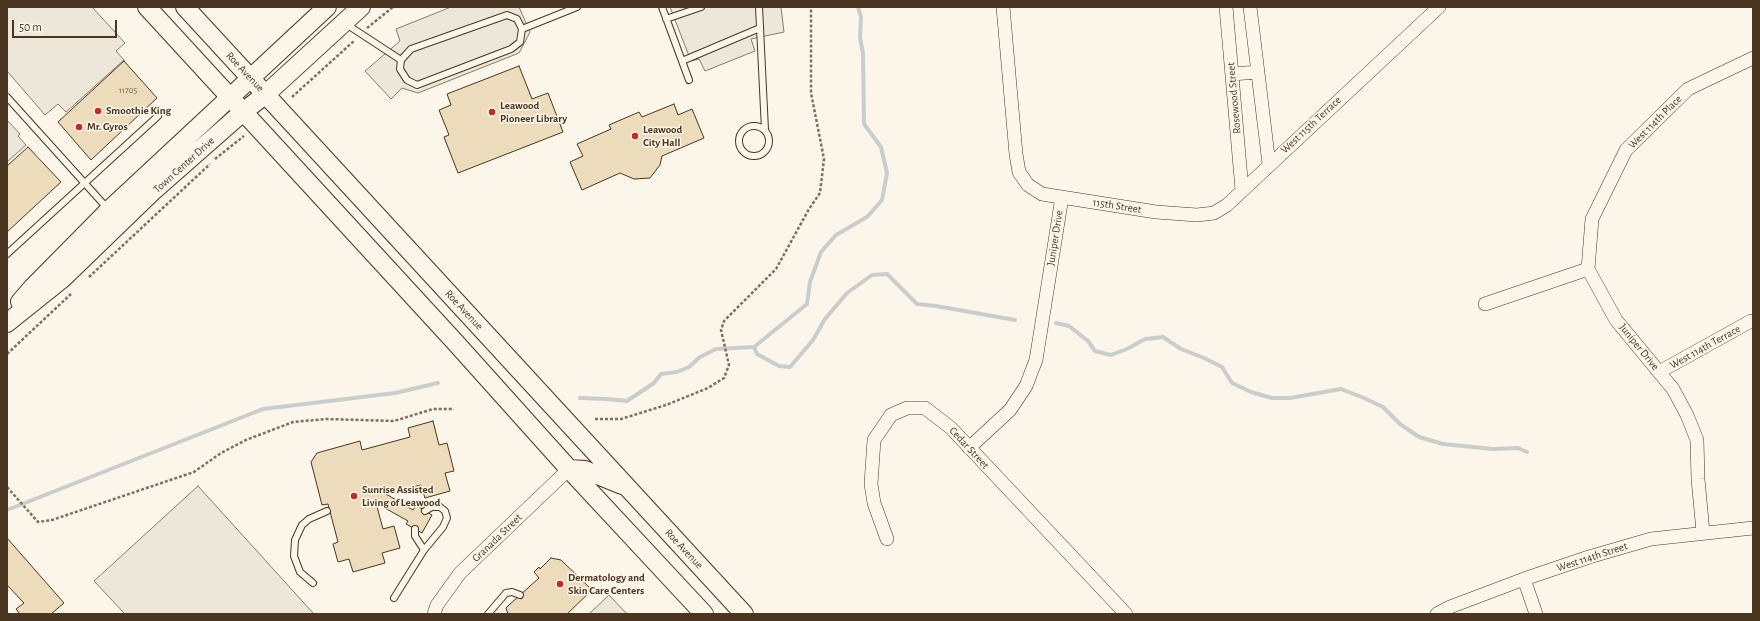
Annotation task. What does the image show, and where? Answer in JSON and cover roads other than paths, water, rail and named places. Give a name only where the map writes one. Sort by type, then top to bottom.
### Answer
[{"type":"main road","points":[[147,7],[455,342],[569,469],[704,614]]},
{"type":"main road","name":"Roe Avenue","points":[[185,7],[744,614]]},
{"type":"main road","name":"Town Center Drive","points":[[7,319],[33,287],[109,210],[327,7]]},
{"type":"main road","name":"Town Center Drive","points":[[7,324],[62,279],[152,192],[243,112],[266,94],[361,7]]},
{"type":"main road","points":[[569,469],[585,470],[627,486]]},
{"type":"street","name":"Juniper Drive","points":[[969,448],[1010,410],[1026,386],[1036,360],[1062,197],[1042,194],[1028,185],[1019,172],[1016,154],[1003,7]]},
{"type":"street","name":"Rosewood Street","points":[[1226,7],[1242,190]]},
{"type":"street","points":[[1250,7],[1269,164]]},
{"type":"street","name":"West 115th Terrace","points":[[1172,213],[1197,215],[1214,213],[1227,205],[1269,164],[1439,7]]},
{"type":"street","name":"West 114th Place","points":[[1588,269],[1592,219],[1626,150],[1688,89],[1753,58]]},
{"type":"street","points":[[1232,74],[1258,72]]},
{"type":"street","name":"115th Street","points":[[1062,197],[1172,213]]},
{"type":"street","name":"Juniper Drive","points":[[1588,269],[1616,320],[1673,389],[1687,415],[1697,440],[1698,479],[1703,532]]},
{"type":"street","points":[[1485,304],[1588,269]]},
{"type":"street","name":"West 114th Terrace","points":[[1659,372],[1751,321]]},
{"type":"street","name":"Cedar Street","points":[[888,539],[877,515],[871,484],[874,440],[890,415],[907,408],[925,408],[951,428],[1126,614]]},
{"type":"street","name":"Granada Street","points":[[434,614],[437,605],[460,573],[569,469]]},
{"type":"street","name":"West 114th Street","points":[[1437,614],[1450,607],[1589,557],[1651,539],[1703,532],[1753,528]]},
{"type":"street","points":[[1524,580],[1536,614]]},
{"type":"lane","points":[[522,29],[560,10],[577,7]]},
{"type":"lane","points":[[662,7],[689,80]]},
{"type":"lane","points":[[666,19],[702,7]]},
{"type":"lane","points":[[759,7],[765,130],[769,139],[769,144],[764,153],[754,156],[745,153],[741,149],[739,140],[746,128],[756,126],[765,130]]},
{"type":"lane","points":[[507,14],[517,19],[522,29],[520,42],[511,49],[417,85],[407,80],[400,69],[401,60],[411,49],[507,14]]},
{"type":"lane","points":[[344,23],[401,60]]},
{"type":"lane","points":[[682,61],[760,28]]},
{"type":"lane","points":[[7,97],[109,210]]},
{"type":"lane","points":[[7,254],[158,116]]},
{"type":"lane","points":[[394,598],[424,550],[443,527],[447,518],[445,511],[440,507],[432,507],[425,511]]},
{"type":"lane","points":[[313,583],[300,572],[294,556],[295,540],[302,525],[309,519],[327,511]]},
{"type":"lane","points":[[415,529],[415,536],[424,550]]},
{"type":"lane","points":[[488,614],[506,593],[512,592],[520,595]]},
{"type":"waterway","points":[[580,398],[627,401],[654,383],[661,374],[677,372],[689,367],[700,357],[716,349],[754,347],[807,304],[810,282],[821,252],[836,235],[867,217],[882,200],[887,173],[881,147],[864,124],[863,53],[860,38],[861,17],[858,7]]},
{"type":"waterway","points":[[754,347],[757,354],[779,366],[790,367],[813,340],[825,319],[847,293],[872,275],[887,274],[917,304],[1015,320]]},
{"type":"waterway","points":[[1056,323],[1069,326],[1088,341],[1095,351],[1111,355],[1127,349],[1145,339],[1163,337],[1181,349],[1222,367],[1232,383],[1251,392],[1272,398],[1290,398],[1341,389],[1383,407],[1400,424],[1419,437],[1443,444],[1493,449],[1518,448],[1527,452]]},
{"type":"waterway","points":[[7,510],[263,409],[395,393],[438,383]]},
{"type":"place","name":"Smoothie King","points":[[98,111]]},
{"type":"place","name":"Leawood Pioneer Library","points":[[492,112]]},
{"type":"place","name":"Mr. Gyros","points":[[79,127]]},
{"type":"place","name":"Leawood City Hall","points":[[635,136]]},
{"type":"place","name":"Sunrise Assisted Living of Leawood","points":[[354,496]]},
{"type":"place","name":"Dermatology and Skin Care Centers","points":[[560,584]]}]
